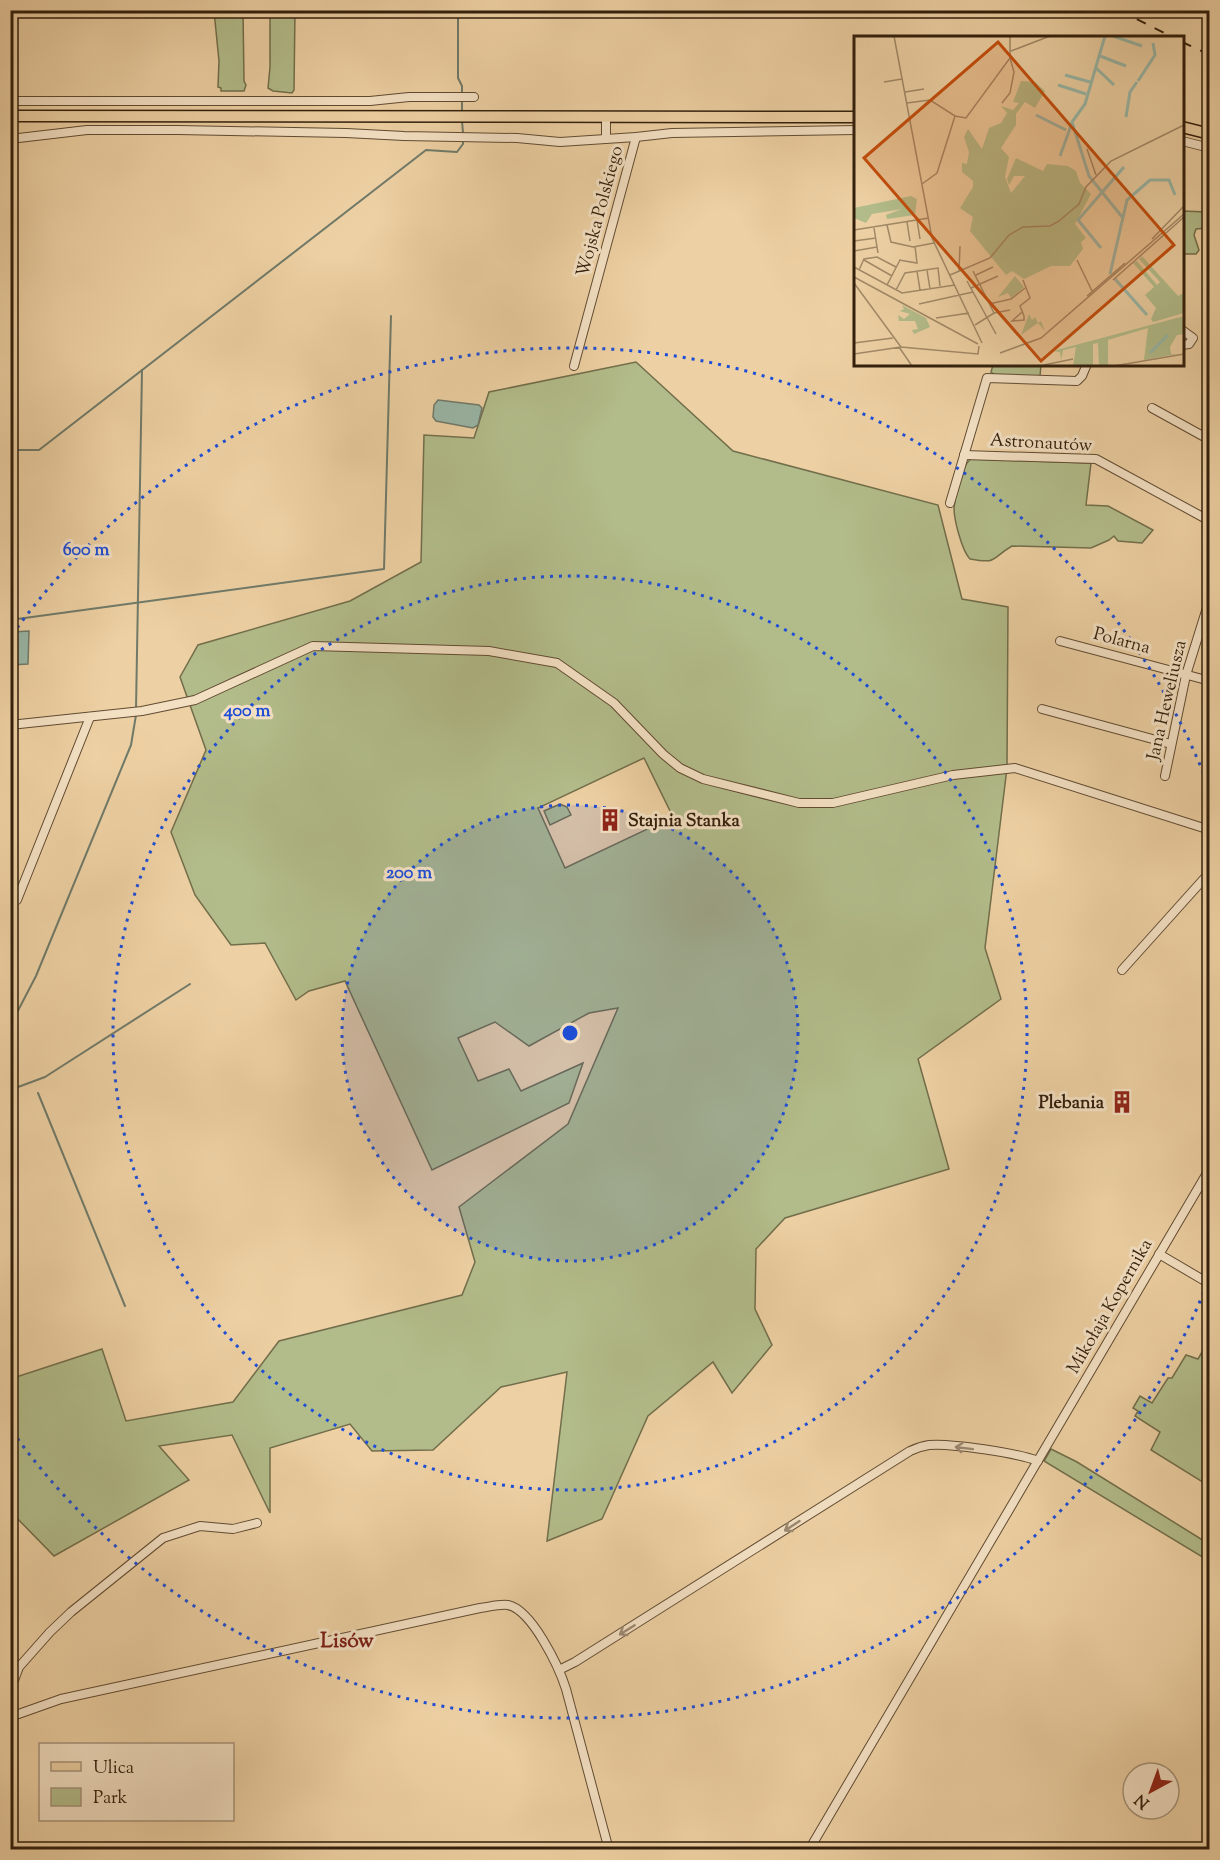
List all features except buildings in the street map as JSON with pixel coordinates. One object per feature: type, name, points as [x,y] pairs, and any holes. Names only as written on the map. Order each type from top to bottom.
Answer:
[{"type":"main road","points":[[10,116],[854,117]]},
{"type":"main road","points":[[1184,128],[1209,134]]},
{"type":"street","points":[[10,101],[370,101],[409,97],[474,97]]},
{"type":"street","points":[[606,117],[606,139]]},
{"type":"street","points":[[10,139],[87,130],[346,133],[560,142],[636,138]]},
{"type":"street","name":"Wojska Polskiego","points":[[574,366],[636,138],[702,132],[854,130]]},
{"type":"street","points":[[1184,142],[1209,148]]},
{"type":"street","points":[[1184,331],[1193,338],[1190,344],[1184,345]]},
{"type":"street","points":[[950,503],[987,378],[1077,381],[1086,366]]},
{"type":"street","points":[[1152,408],[1209,440]]},
{"type":"street","name":"Astronautów","points":[[964,455],[1096,459],[1209,520]]},
{"type":"street","name":"Jana Heweliusza","points":[[1165,776],[1186,675],[1209,598]]},
{"type":"street","name":"Polarna","points":[[1060,641],[1209,681]]},
{"type":"street","points":[[10,725],[142,711],[195,700],[313,646],[489,651],[557,663],[614,703],[663,754],[680,768],[703,779],[799,803],[833,803],[953,775],[1015,768],[1209,830]]},
{"type":"street","points":[[1042,709],[1171,744]]},
{"type":"street","points":[[17,900],[90,717]]},
{"type":"street","points":[[1122,970],[1209,872]]},
{"type":"street","name":"Mikołaja Kopernika","points":[[809,1850],[1209,1168]]},
{"type":"street","points":[[1159,1254],[1209,1284]]},
{"type":"street","points":[[559,1670],[585,1656],[910,1451],[935,1445],[1038,1461]]},
{"type":"street","points":[[10,1691],[20,1667],[50,1632],[71,1612],[163,1538],[200,1526],[232,1529],[256,1523]]},
{"type":"street","points":[[10,1717],[61,1699],[498,1605],[515,1608],[524,1614],[559,1670],[609,1850]]},
{"type":"green space","points":[[214,11],[243,11],[244,81],[246,85],[244,91],[221,91],[218,87],[219,61]]},
{"type":"green space","points":[[270,11],[295,11],[294,90],[292,93],[273,91],[268,88]]},
{"type":"green space","points":[[1184,211],[1206,212],[1207,228],[1196,229],[1194,235],[1199,250],[1196,254],[1184,254]]},
{"type":"green space","points":[[636,362],[733,451],[938,505],[962,599],[1008,607],[1007,768],[985,948],[1001,999],[918,1059],[949,1169],[785,1218],[756,1249],[755,1309],[772,1345],[732,1393],[713,1362],[648,1416],[602,1519],[547,1541],[567,1372],[501,1387],[433,1450],[372,1451],[350,1424],[270,1448],[270,1513],[232,1435],[159,1446],[189,1480],[54,1556],[11,1512],[10,1379],[102,1349],[126,1421],[233,1402],[279,1341],[462,1295],[475,1262],[459,1207],[568,1124],[618,1008],[589,1013],[529,1046],[495,1022],[458,1038],[478,1081],[509,1069],[521,1091],[583,1063],[569,1103],[432,1170],[345,981],[309,991],[296,1000],[265,943],[231,945],[195,895],[171,832],[206,750],[180,677],[198,645],[350,601],[421,562],[424,435],[474,438],[489,392]],"holes":[[[644,758],[673,817],[565,868],[538,808]]]},
{"type":"green space","points":[[993,366],[1041,366],[1040,376],[996,376],[991,372]]},
{"type":"green space","points":[[971,459],[1091,463],[1086,505],[1108,506],[1153,530],[1142,543],[1118,541],[1114,536],[1091,548],[1012,546],[990,561],[970,559],[959,535],[954,508],[961,475]]},
{"type":"green space","points":[[560,804],[567,807],[571,815],[550,825],[544,811]]},
{"type":"green space","points":[[1209,1340],[1209,1486],[1151,1450],[1160,1432],[1135,1416],[1138,1411],[1133,1408],[1140,1396],[1152,1403],[1168,1378],[1172,1378],[1186,1355],[1198,1359]]},
{"type":"green space","points":[[1051,1449],[1077,1462],[1209,1544],[1209,1561],[1044,1461]]},
{"type":"shaded area","points":[[438,400],[479,405],[482,408],[478,425],[473,428],[436,421],[433,417],[434,405]]},
{"type":"shaded area","points":[[29,631],[28,664],[11,665],[11,632]]},
{"type":"waterway","points":[[458,10],[458,78],[462,86],[462,94]]},
{"type":"waterway","points":[[462,100],[462,112]]},
{"type":"waterway","points":[[462,121],[463,133]]},
{"type":"waterway","points":[[10,450],[39,450],[426,150],[457,152],[463,144],[463,139]]},
{"type":"waterway","points":[[10,620],[384,569],[391,316]]},
{"type":"waterway","points":[[136,709],[142,370]]},
{"type":"waterway","points":[[10,1026],[36,976],[131,745],[136,715]]},
{"type":"waterway","points":[[10,1090],[45,1077],[190,984]]},
{"type":"waterway","points":[[38,1093],[125,1306]]},
{"type":"railway","points":[[1119,10],[1170,36]]},
{"type":"railway","points":[[1184,43],[1210,55]]},
{"type":"place","name":"Stajnia Stanka","points":[[610,820]]},
{"type":"place","name":"Plebania","points":[[1122,1102]]},
{"type":"district","name":"Lisów","points":[[347,1640]]}]
